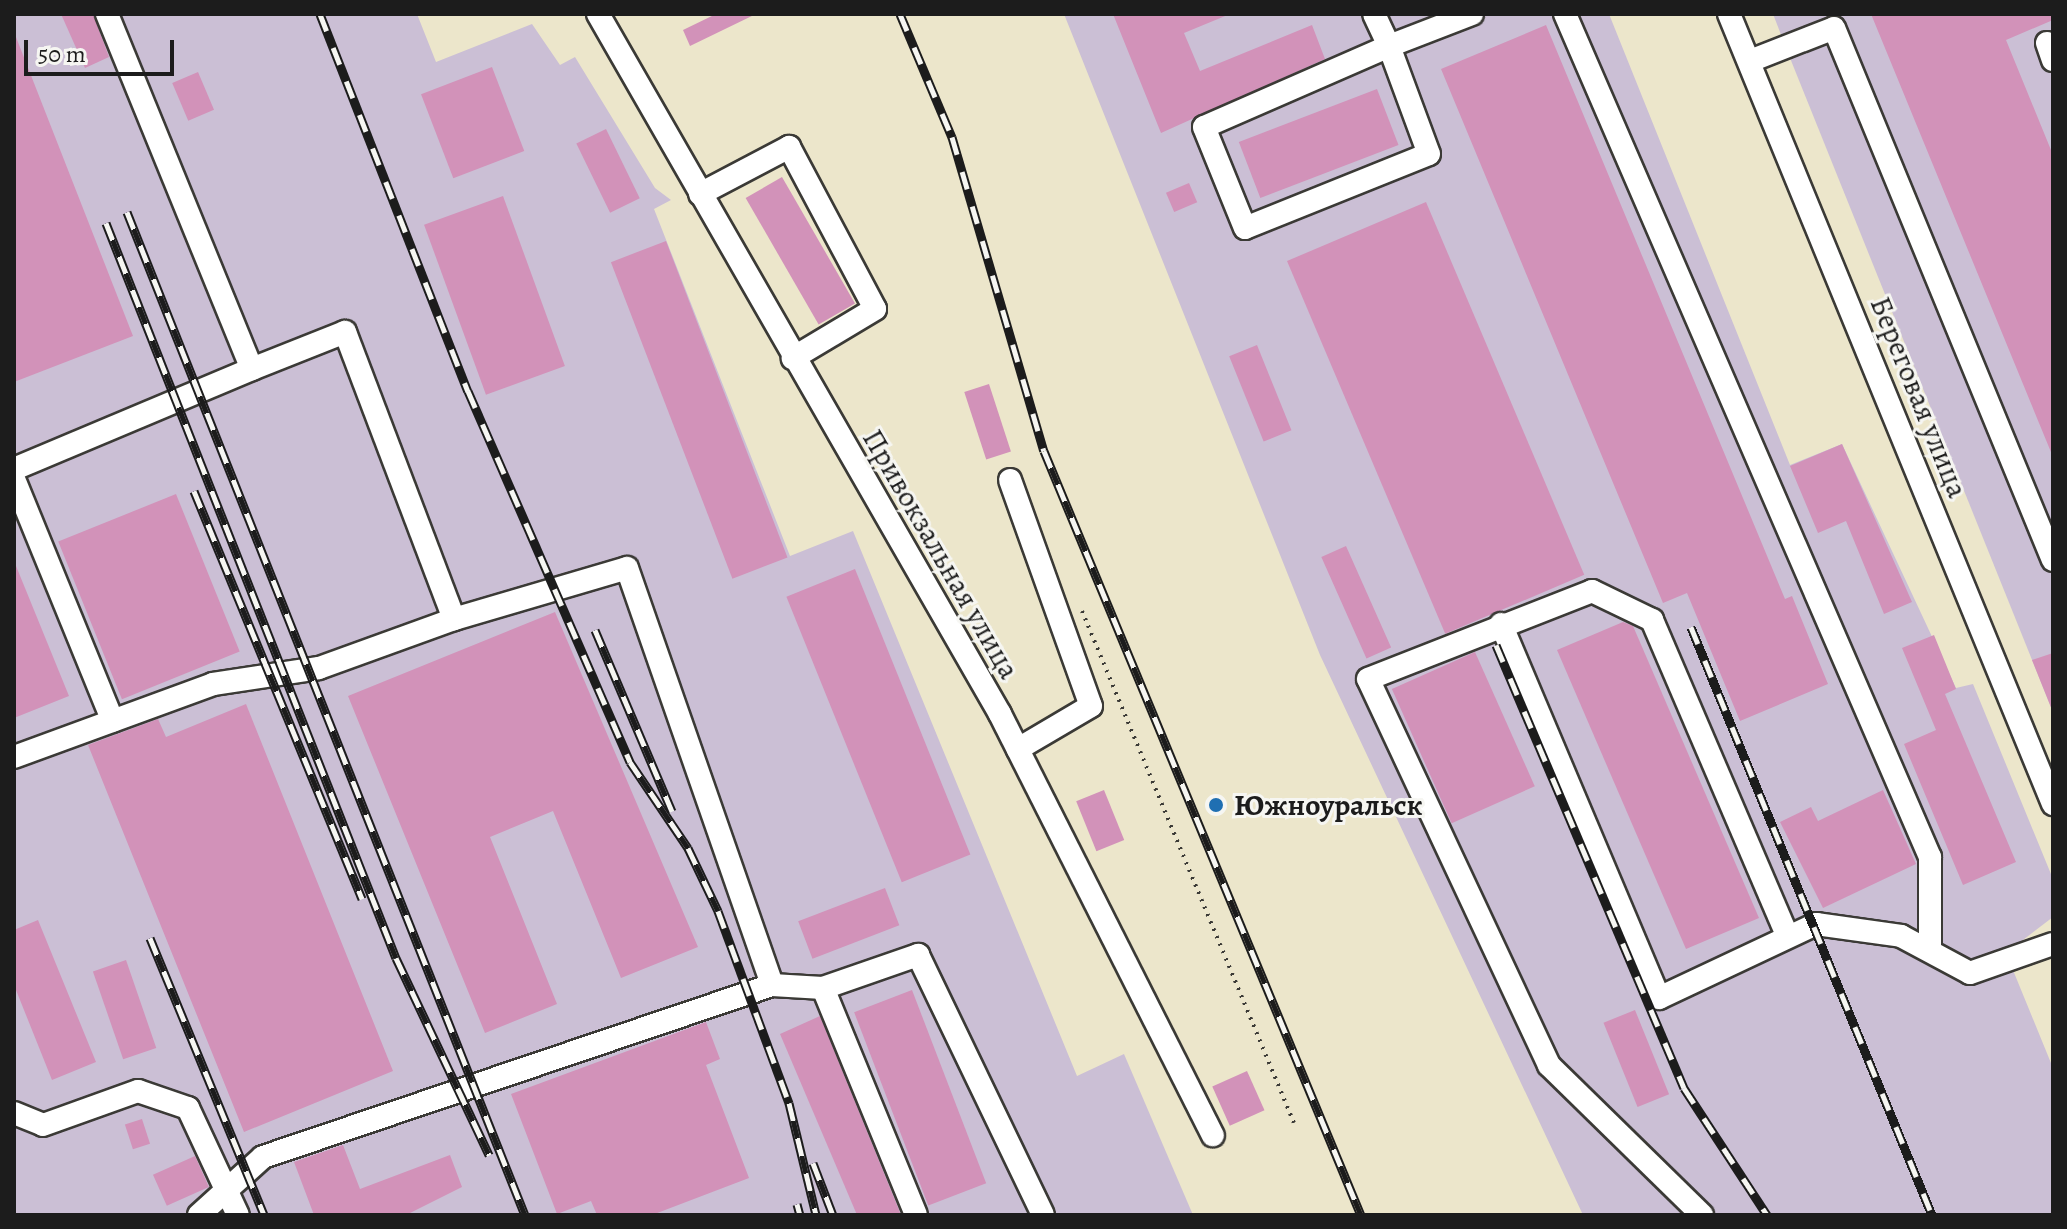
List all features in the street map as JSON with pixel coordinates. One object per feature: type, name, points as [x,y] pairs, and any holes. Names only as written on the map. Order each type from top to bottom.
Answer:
[{"type":"street","points":[[107,14],[252,369]]},
{"type":"street","name":"Привокзальная улица","points":[[598,14],[1018,749],[1213,1135]]},
{"type":"street","points":[[1374,14],[1389,46],[1429,154],[1245,228],[1204,127],[1389,46],[1472,14]]},
{"type":"street","points":[[1565,14],[1930,857],[1930,947]]},
{"type":"street","name":"Береговая улица","points":[[1729,14],[2053,804]]},
{"type":"street","points":[[1750,61],[1834,28],[2053,560]]},
{"type":"street","points":[[700,194],[789,147],[875,309],[793,358]]},
{"type":"street","points":[[14,469],[345,332],[454,619]]},
{"type":"street","points":[[14,479],[113,721]]},
{"type":"street","points":[[1010,480],[1091,706],[1018,749]]},
{"type":"street","points":[[14,757],[213,684],[319,668],[454,619],[627,568],[772,985]]},
{"type":"street","points":[[1702,1215],[1549,1065],[1368,679],[1501,624],[1592,591],[1652,620],[1787,935]]},
{"type":"street","points":[[1501,624],[1659,998],[1787,935],[1816,924],[1930,947],[1970,973],[2053,944]]},
{"type":"street","points":[[199,1215],[263,1157],[772,985],[823,988],[918,955],[1043,1215]]},
{"type":"street","points":[[823,988],[916,1215]]},
{"type":"street","points":[[14,1113],[43,1125],[138,1091],[188,1108],[229,1190],[238,1215]]},
{"type":"path","points":[[1082,611],[1294,1123]]},
{"type":"shaded area","points":[[14,14],[417,14],[436,62],[532,24],[560,65],[575,57],[655,188],[671,200],[654,209],[790,556],[853,531],[1077,1076],[1124,1054],[1193,1215],[14,1215]]},
{"type":"shaded area","points":[[1064,14],[1609,14],[1790,465],[1842,444],[1956,688],[1973,684],[2053,879],[2053,917],[2006,953],[2053,1068],[2053,1215],[1583,1215],[1320,655]]},
{"type":"shaded area","points":[[1773,14],[2053,14],[2053,712],[1792,63]]},
{"type":"building","points":[[61,14],[93,14],[109,57],[85,68]]},
{"type":"building","points":[[716,14],[756,14],[690,46],[683,30]]},
{"type":"building","points":[[1113,14],[1230,14],[1184,33],[1200,71],[1312,25],[1325,59],[1161,133]]},
{"type":"building","points":[[1871,14],[2053,14],[2053,20],[2006,40],[2053,155],[2053,457]]},
{"type":"building","points":[[1546,25],[1785,599],[1792,596],[1828,684],[1740,721],[1687,593],[1663,603],[1441,69]]},
{"type":"building","points":[[14,32],[133,336],[14,382]]},
{"type":"building","points":[[492,67],[524,151],[453,178],[421,94]]},
{"type":"building","points":[[198,72],[214,110],[188,121],[172,83]]},
{"type":"building","points":[[1377,89],[1399,145],[1260,198],[1239,142]]},
{"type":"building","points":[[606,129],[640,198],[610,213],[576,143]]},
{"type":"building","points":[[782,177],[855,303],[819,324],[746,198]]},
{"type":"building","points":[[1189,183],[1197,202],[1174,212],[1166,193]]},
{"type":"building","points":[[503,196],[565,366],[486,395],[424,225]]},
{"type":"building","points":[[1426,202],[1584,575],[1445,634],[1287,261]]},
{"type":"building","points":[[666,241],[787,557],[732,579],[611,262]]},
{"type":"building","points":[[1257,345],[1291,430],[1264,442],[1229,356]]},
{"type":"building","points":[[989,384],[1011,452],[986,460],[964,392]]},
{"type":"building","points":[[1842,444],[1912,602],[1884,614],[1846,521],[1818,533],[1790,466]]},
{"type":"building","points":[[176,494],[240,652],[122,699],[58,542]]},
{"type":"building","points":[[1346,546],[1391,647],[1366,658],[1321,557]]},
{"type":"building","points":[[14,561],[69,696],[14,718]]},
{"type":"building","points":[[855,569],[970,855],[902,882],[786,597]]},
{"type":"building","points":[[555,612],[698,947],[621,978],[553,811],[490,837],[557,1004],[485,1033],[348,696]]},
{"type":"building","points":[[1623,622],[1633,626],[1759,918],[1686,949],[1557,650]]},
{"type":"building","points":[[1934,635],[1956,689],[1945,694],[2016,862],[1963,885],[1904,744],[1936,730],[1902,648]]},
{"type":"building","points":[[1475,652],[1535,786],[1452,823],[1392,689]]},
{"type":"building","points":[[2053,653],[2053,710],[2052,710],[2032,660]]},
{"type":"building","points":[[246,704],[393,1071],[244,1132],[88,745],[158,719],[166,737]]},
{"type":"building","points":[[1104,790],[1124,840],[1096,851],[1076,801]]},
{"type":"building","points":[[1883,790],[1916,864],[1823,908],[1780,822],[1811,807],[1818,821]]},
{"type":"building","points":[[885,888],[899,925],[813,959],[798,921]]},
{"type":"building","points":[[38,920],[96,1062],[52,1080],[14,985],[14,930]]},
{"type":"building","points":[[126,960],[156,1048],[123,1059],[93,971]]},
{"type":"building","points":[[912,990],[986,1183],[928,1205],[854,1012]]},
{"type":"building","points":[[1635,1010],[1669,1094],[1638,1107],[1603,1023]]},
{"type":"building","points":[[820,1016],[901,1215],[857,1215],[780,1034]]},
{"type":"building","points":[[706,1022],[720,1059],[706,1065],[749,1178],[652,1215],[597,1215],[591,1201],[557,1214],[511,1094]]},
{"type":"building","points":[[1247,1071],[1264,1110],[1230,1126],[1212,1086]]},
{"type":"building","points":[[142,1119],[150,1144],[133,1149],[125,1125]]},
{"type":"building","points":[[343,1145],[360,1189],[450,1155],[462,1187],[406,1215],[314,1215],[294,1162]]},
{"type":"building","points":[[195,1156],[209,1187],[167,1206],[153,1175]]},
{"type":"railway","points":[[320,14],[468,391],[630,762],[688,848],[718,911],[789,1103],[816,1215]]},
{"type":"railway","points":[[900,14],[952,137],[1044,451],[1361,1215]]},
{"type":"railway","points":[[127,212],[525,1215]]},
{"type":"railway","points":[[106,223],[396,958],[489,1155]]},
{"type":"railway","points":[[194,491],[362,899]]},
{"type":"railway","points":[[1691,627],[1932,1215]]},
{"type":"railway","points":[[595,630],[672,811]]},
{"type":"railway","points":[[1496,645],[1684,1088],[1767,1215]]},
{"type":"railway","points":[[150,938],[264,1215]]},
{"type":"railway","points":[[813,1163],[833,1215]]},
{"type":"railway","points":[[797,1204],[800,1215]]},
{"type":"place","name":"Южноуральск","points":[[1216,805]]}]
